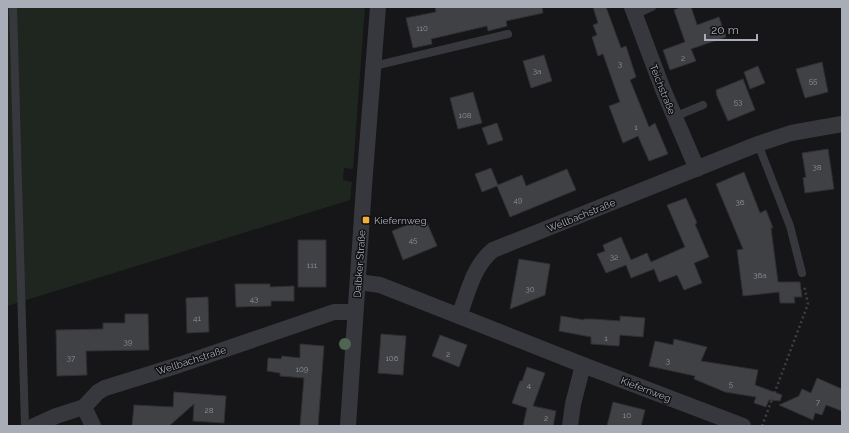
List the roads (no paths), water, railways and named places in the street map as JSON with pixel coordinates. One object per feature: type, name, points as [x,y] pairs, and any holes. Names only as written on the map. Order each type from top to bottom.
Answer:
[{"type":"street","name":"Dalbker Straße","points":[[348,426],[378,7]]},
{"type":"street","name":"Teichstraße","points":[[633,11],[674,117],[697,169]]},
{"type":"street","name":"Wellbachstraße","points":[[459,316],[479,265],[493,250],[758,144],[791,133],[842,124]]},
{"type":"street","points":[[358,282],[380,285],[459,316]]},
{"type":"street","name":"Wellbachstraße","points":[[34,426],[56,416],[84,407],[98,392],[105,388],[179,365],[334,312],[355,312]]},
{"type":"street","name":"Kiefernweg","points":[[459,316],[743,426]]},
{"type":"street","points":[[570,426],[573,404],[583,365]]},
{"type":"street","points":[[84,407],[93,426]]},
{"type":"lane","points":[[13,7],[25,426]]},
{"type":"lane","points":[[633,11],[652,7]]},
{"type":"lane","points":[[374,66],[508,34]]},
{"type":"lane","points":[[674,117],[702,105]]},
{"type":"lane","points":[[758,144],[790,226],[802,273]]},
{"type":"place","name":"Kiefernweg","points":[[366,220]]}]
